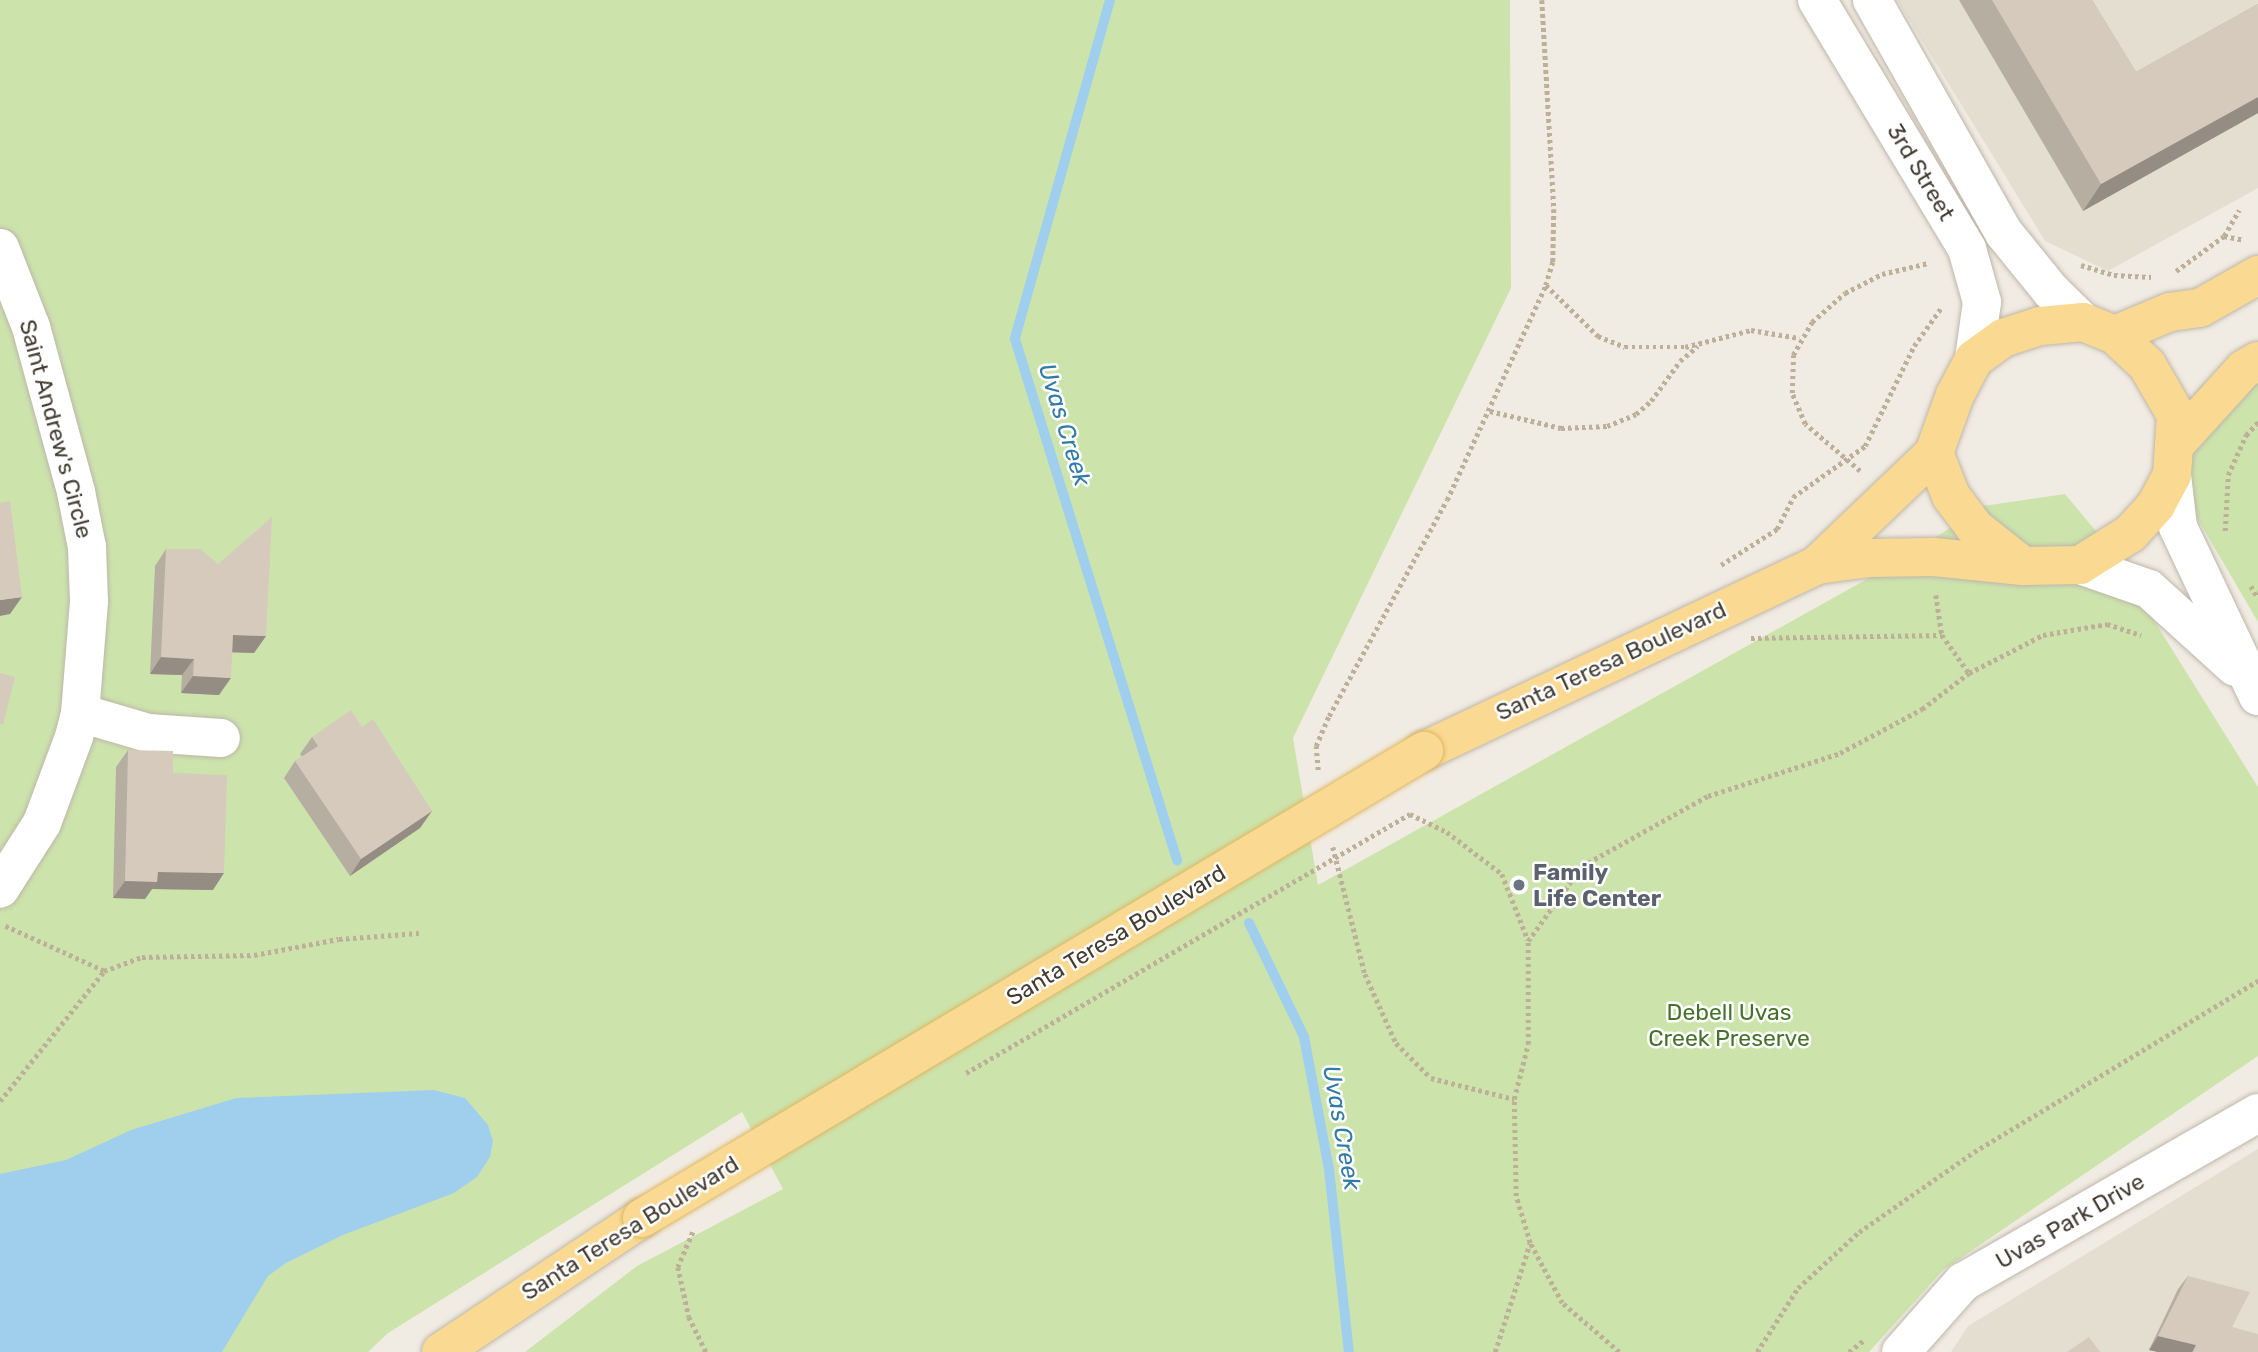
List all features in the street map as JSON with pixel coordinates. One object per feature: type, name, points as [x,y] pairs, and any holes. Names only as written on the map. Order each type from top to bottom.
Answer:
[{"type":"main road","points":[[2099,328],[2147,365],[2176,415],[2173,460],[2156,505],[2131,533],[2080,565],[2024,566],[1974,527],[1951,496],[1934,453],[1955,395],[1973,359],[2015,334],[2040,326],[2099,328],[2200,308],[2258,275]]},
{"type":"main road","points":[[2173,460],[2244,369],[2258,361]]},
{"type":"main road","name":"Santa Teresa Boulevard","points":[[1817,565],[1934,453]]},
{"type":"main road","name":"Santa Teresa Boulevard","points":[[441,1352],[642,1218],[1424,751],[1817,565],[1868,558],[1934,557],[2024,566]]},
{"type":"street","name":"3rd Street","points":[[1816,0],[1967,249],[1982,302],[1973,359]]},
{"type":"street","name":"3rd Street","points":[[1872,0],[2004,233],[2050,291],[2099,328]]},
{"type":"street","name":"Saint Andrew's Circle","points":[[0,247],[31,327],[87,547],[89,602],[80,713],[42,823],[0,889]]},
{"type":"street","points":[[2173,460],[2179,527],[2255,689]]},
{"type":"street","points":[[2080,565],[2149,589],[2255,689]]},
{"type":"street","points":[[80,713],[148,733],[220,738]]},
{"type":"street","name":"Uvas Park Drive","points":[[1901,1352],[1963,1282],[2258,1113]]},
{"type":"path","points":[[1321,783],[1316,746],[1329,716],[1447,500],[1546,285],[1554,229],[1542,0]]},
{"type":"path","points":[[2168,274],[2224,236],[2239,210]]},
{"type":"path","points":[[1923,253],[1935,269]]},
{"type":"path","points":[[1865,475],[1816,435],[1797,408],[1791,375],[1799,338],[1828,307],[1863,282],[1902,267],[1928,263]]},
{"type":"path","points":[[2077,264],[2114,275],[2159,277]]},
{"type":"path","points":[[1546,285],[1580,320],[1612,344],[1648,350],[1701,343],[1751,330],[1799,338]]},
{"type":"path","points":[[1793,498],[1865,446],[1914,346],[1941,310],[1941,298]]},
{"type":"path","points":[[1490,411],[1561,428],[1607,426],[1636,414],[1651,401],[1680,361],[1701,343]]},
{"type":"path","points":[[2229,542],[2225,530],[2228,475],[2246,435],[2258,422]]},
{"type":"path","points":[[2246,576],[2258,598]]},
{"type":"path","points":[[1935,591],[1942,635],[1969,673]]},
{"type":"path","points":[[1693,622],[1760,641],[1942,635]]},
{"type":"path","points":[[1528,941],[1582,866],[1708,796],[1840,753],[1922,709],[1969,673],[2043,635],[2107,624],[2143,636]]},
{"type":"path","points":[[956,1078],[1410,814],[1447,832],[1502,874],[1528,941],[1528,1044],[1514,1099],[1516,1196],[1530,1243],[1562,1303],[1619,1352]]},
{"type":"path","points":[[1331,837],[1365,974],[1395,1043],[1430,1078],[1514,1099]]},
{"type":"path","points":[[0,922],[104,971]]},
{"type":"path","points":[[0,1101],[104,971],[142,957],[254,955],[339,939],[419,933]]},
{"type":"path","points":[[1757,1352],[1798,1288],[1859,1232],[1974,1152],[2258,981]]},
{"type":"path","points":[[706,1224],[694,1231],[678,1267],[689,1317],[706,1352]]},
{"type":"path","points":[[1495,1352],[1530,1243]]},
{"type":"shaded area","points":[[1897,0],[2258,0],[2258,188],[2108,271],[2045,241]]},
{"type":"shaded area","points":[[2258,1149],[2258,1352],[1951,1352],[1968,1326]]},
{"type":"green space","name":"Debell Uvas Creek Preserve","points":[[0,0],[1510,0],[1511,288],[1293,738],[1318,885],[1903,559],[1983,506],[2065,494],[2105,542],[2258,787],[2258,1056],[1943,1270],[1869,1352],[525,1352],[637,1266],[783,1189],[742,1112],[388,1333],[368,1352],[0,1352]]},
{"type":"green space","points":[[2258,351],[2258,622],[2172,475],[2176,415],[2203,384]]},
{"type":"water","points":[[434,1090],[465,1098],[488,1125],[493,1141],[490,1157],[477,1177],[454,1193],[343,1235],[286,1263],[268,1276],[222,1352],[0,1352],[0,1174],[66,1160],[131,1130],[236,1098]]},
{"type":"building","points":[[1992,0],[2092,0],[2136,72],[2258,4],[2258,97],[2101,184]]},
{"type":"building","points":[[10,501],[22,597],[0,600],[0,503]]},
{"type":"building","points":[[272,517],[266,636],[233,635],[231,678],[193,676],[194,659],[161,657],[166,549],[200,549],[218,564]]},
{"type":"building","points":[[0,673],[15,677],[3,725],[0,724]]},
{"type":"building","points":[[351,710],[362,727],[373,719],[432,811],[361,859],[295,761],[318,746],[312,737]]},
{"type":"building","points":[[128,750],[173,751],[173,773],[227,775],[224,873],[158,872],[157,882],[125,881]]},
{"type":"building","points":[[2188,1276],[2250,1292],[2232,1327],[2258,1334],[2258,1352],[2193,1352],[2196,1345],[2158,1336]]},
{"type":"building","points":[[2089,1337],[2100,1352],[2067,1352]]},
{"type":"waterway","name":"Uvas Creek","points":[[1110,0],[1015,339],[1177,860]]},
{"type":"waterway","name":"Uvas Creek","points":[[1249,923],[1304,1037],[1329,1169],[1349,1352]]},
{"type":"place","name":"Family Life Center","points":[[1519,885]]}]
